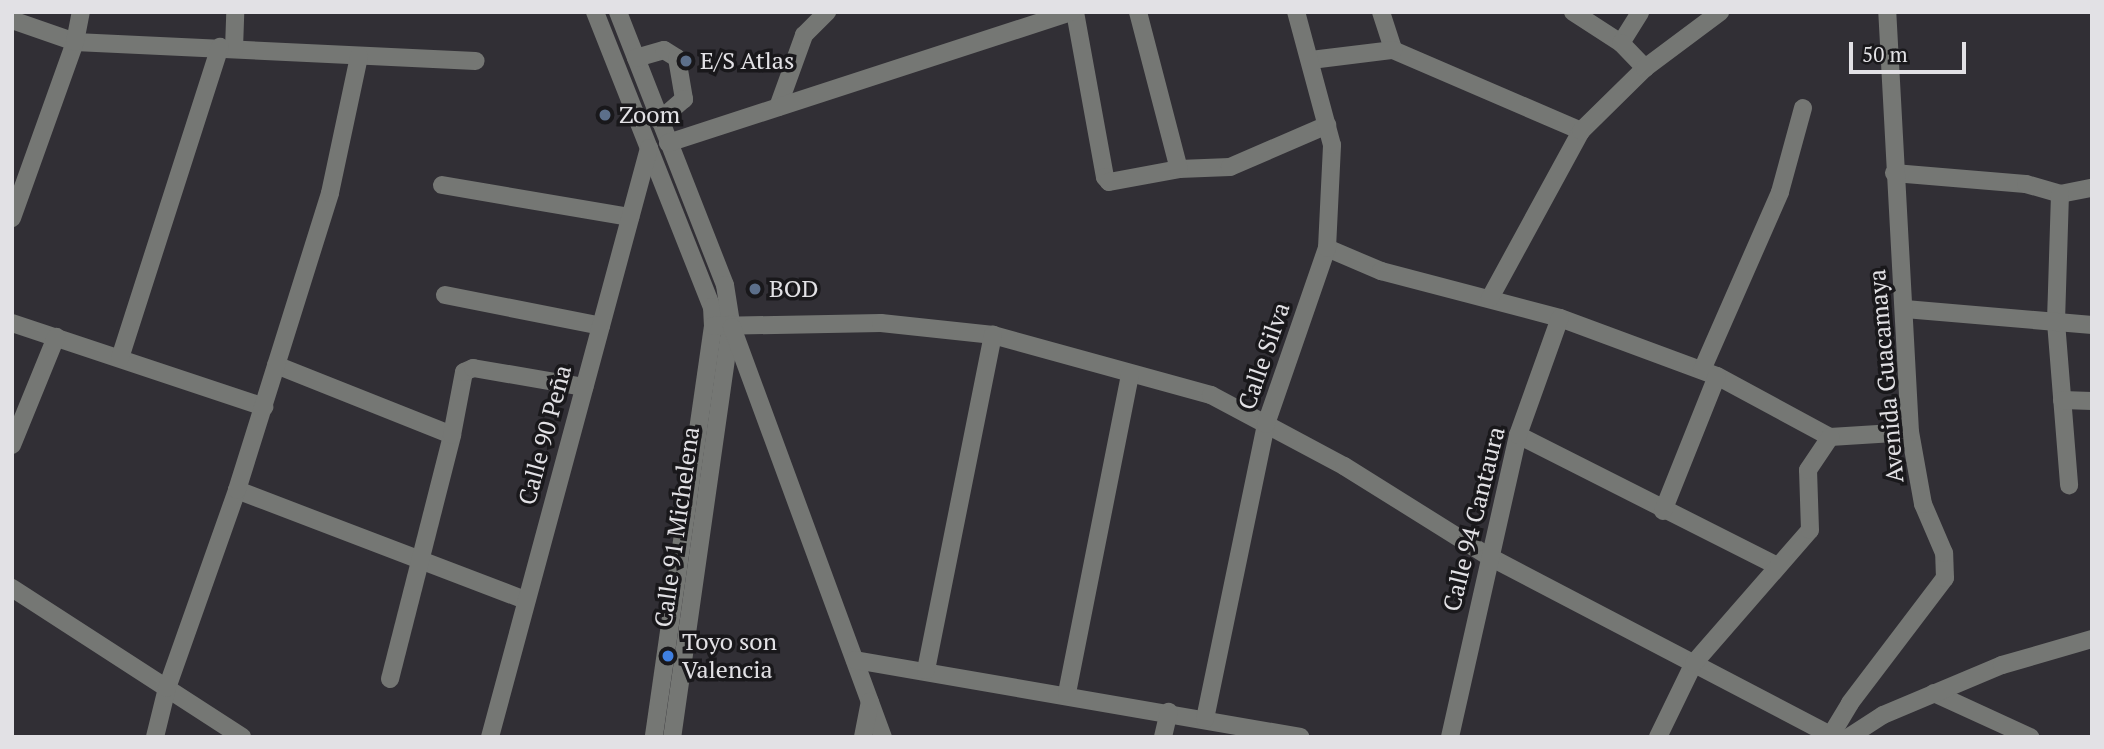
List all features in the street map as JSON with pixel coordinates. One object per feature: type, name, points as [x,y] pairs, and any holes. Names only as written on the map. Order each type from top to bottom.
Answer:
[{"type":"street","points":[[12,218],[75,41],[81,12]]},
{"type":"street","points":[[120,358],[227,48],[235,12]]},
{"type":"street","points":[[595,12],[712,307],[722,325],[883,737]]},
{"type":"street","points":[[618,12],[667,143],[725,285],[722,325]]},
{"type":"street","points":[[778,107],[804,35],[827,12]]},
{"type":"street","points":[[667,143],[1073,12],[1104,177],[1116,183],[1179,169],[1230,167],[1327,125]]},
{"type":"street","points":[[1138,12],[1179,169]]},
{"type":"street","name":"Calle Silva","points":[[1205,719],[1266,424],[1328,248],[1332,145],[1296,12]]},
{"type":"street","points":[[1381,12],[1393,50]]},
{"type":"street","points":[[1573,12],[1621,43],[1645,68]]},
{"type":"street","points":[[1621,43],[1640,12]]},
{"type":"street","points":[[1490,298],[1581,131],[1645,68],[1720,12]]},
{"type":"street","name":"Avenida Guacamaya","points":[[1838,736],[1850,703],[1945,578],[1944,553],[1923,505],[1910,432],[1887,12]]},
{"type":"street","points":[[12,20],[75,41],[476,61]]},
{"type":"street","points":[[636,58],[664,50],[677,58],[684,99],[659,121]]},
{"type":"street","points":[[1311,60],[1393,50],[1581,131]]},
{"type":"street","points":[[155,737],[167,688],[237,490],[330,193],[359,56]]},
{"type":"street","points":[[1663,511],[1709,373],[1780,192],[1803,108]]},
{"type":"street","name":"Calle 90 Peña","points":[[490,737],[649,148]]},
{"type":"street","points":[[1895,173],[2026,184],[2060,194],[2092,188]]},
{"type":"street","points":[[442,185],[630,217]]},
{"type":"street","points":[[2060,194],[2056,322],[2069,485]]},
{"type":"street","points":[[1328,248],[1381,271],[1560,318],[1709,373],[1830,437],[1910,432]]},
{"type":"street","points":[[445,295],[601,326]]},
{"type":"street","points":[[1905,309],[2092,325]]},
{"type":"street","name":"Calle 94 Cantaura","points":[[1450,737],[1488,556],[1518,435],[1560,318]]},
{"type":"street","points":[[12,323],[264,407]]},
{"type":"street","points":[[722,325],[881,323],[993,335],[1211,395],[1344,466],[1488,556],[1838,736],[2002,665],[2092,639]]},
{"type":"street","name":"Calle 91 Michelena","points":[[654,737],[722,325]]},
{"type":"street","name":"Calle 91 Michelena","points":[[672,737],[722,325]]},
{"type":"street","points":[[926,670],[993,335]]},
{"type":"street","points":[[12,445],[55,337]]},
{"type":"street","points":[[276,366],[452,435]]},
{"type":"street","points":[[390,679],[452,435],[466,369],[584,387]]},
{"type":"street","points":[[1067,693],[1130,374]]},
{"type":"street","points":[[2062,400],[2092,401]]},
{"type":"street","points":[[1518,435],[1663,511],[1777,566]]},
{"type":"street","points":[[1658,737],[1694,663],[1810,530],[1808,470],[1830,437]]},
{"type":"street","points":[[237,490],[525,600]]},
{"type":"street","points":[[12,588],[242,737]]},
{"type":"street","points":[[855,660],[1067,693],[1300,737]]},
{"type":"street","points":[[1934,693],[2031,737]]},
{"type":"street","points":[[863,737],[870,702]]},
{"type":"street","points":[[1163,737],[1169,712]]},
{"type":"place","name":"E/S Atlas","points":[[686,61]]},
{"type":"place","name":"Zoom","points":[[605,115]]},
{"type":"place","name":"BOD","points":[[755,289]]},
{"type":"place","name":"Toyo son Valencia","points":[[668,656]]}]
